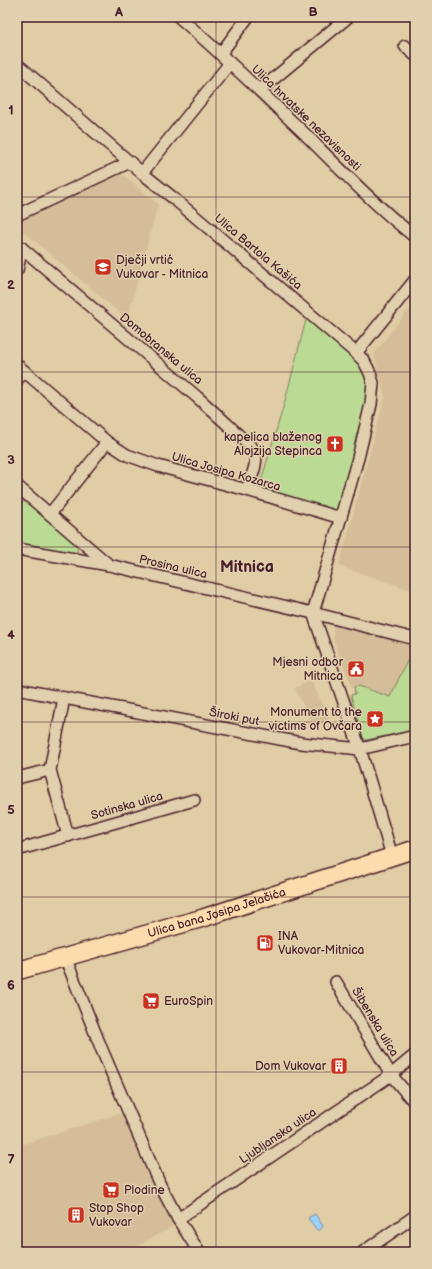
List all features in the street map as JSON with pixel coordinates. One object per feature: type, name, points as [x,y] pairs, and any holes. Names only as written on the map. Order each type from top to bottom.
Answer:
[{"type":"main road","name":"Ulica bana Josipa Jelačića","points":[[17,971],[202,918],[415,849]]},
{"type":"street","name":"Ulica hrvatske nezavisnosti","points":[[179,17],[221,53],[260,90],[378,206],[415,237]]},
{"type":"street","points":[[221,53],[248,17]]},
{"type":"street","points":[[260,90],[348,17]]},
{"type":"street","points":[[405,46],[415,55]]},
{"type":"street","points":[[142,173],[230,63]]},
{"type":"street","name":"Ulica Bartola Kašića","points":[[17,64],[142,173],[364,361],[373,383],[373,392],[358,458],[314,613]]},
{"type":"street","points":[[17,215],[130,162]]},
{"type":"street","points":[[17,270],[20,246]]},
{"type":"street","name":"Domobranska ulica","points":[[20,246],[197,397],[253,449],[256,454],[256,460],[247,490]]},
{"type":"street","points":[[356,353],[415,280]]},
{"type":"street","name":"Ulica Josipa Kozarca","points":[[17,380],[21,368],[107,442],[126,455],[158,466],[247,490],[341,518]]},
{"type":"street","points":[[50,514],[107,442]]},
{"type":"street","points":[[17,486],[109,565]]},
{"type":"street","name":"Prosina ulica","points":[[17,549],[109,565],[314,613],[415,639]]},
{"type":"street","points":[[314,613],[360,749],[392,856]]},
{"type":"street","name":"Široki put","points":[[17,689],[301,742],[360,749]]},
{"type":"street","points":[[64,698],[50,770],[68,836]]},
{"type":"street","points":[[360,749],[415,736]]},
{"type":"street","points":[[17,778],[50,770]]},
{"type":"street","name":"Sotinska ulica","points":[[17,850],[194,800]]},
{"type":"street","points":[[65,957],[102,1050],[160,1185],[178,1219],[199,1252]]},
{"type":"street","name":"Šibenska ulica","points":[[336,982],[392,1075],[415,1103]]},
{"type":"street","name":"Šibenska ulica","points":[[392,1075],[415,1055]]},
{"type":"street","name":"Ljubljanska ulica","points":[[178,1219],[392,1075]]},
{"type":"street","points":[[363,1252],[415,1216]]},
{"type":"shaded area","name":"Dječji vrtić Vukovar - Mitnica","points":[[119,171],[158,204],[126,324],[120,313],[17,226],[17,220]]},
{"type":"shaded area","points":[[408,310],[415,313],[415,591],[339,566],[385,397],[374,354]]},
{"type":"shaded area","points":[[333,623],[415,645],[390,698],[359,686],[352,688],[334,641]]},
{"type":"shaded area","points":[[311,681],[330,719],[314,727],[295,688]]},
{"type":"shaded area","points":[[122,1113],[175,1225],[127,1252],[17,1252],[17,1146]]},
{"type":"green space","points":[[307,316],[359,361],[368,375],[370,394],[338,512],[259,488],[285,401]]},
{"type":"green space","points":[[27,501],[79,545],[76,553],[74,554],[17,544],[17,504]]},
{"type":"green space","points":[[415,645],[415,730],[366,740],[362,737],[351,695],[355,694],[354,687],[359,686],[390,697]]},
{"type":"water","points":[[315,1214],[323,1226],[320,1230],[317,1230],[308,1218]]},
{"type":"place","name":"Dječji vrtić Vukovar - Mitnica","points":[[103,267]]},
{"type":"place","name":"kapelica blaženog Alojzija Stepinca","points":[[335,444]]},
{"type":"place","name":"Mjesni odbor Mitnica","points":[[356,669]]},
{"type":"place","name":"Monument to the victims of Ovčara","points":[[375,719]]},
{"type":"place","name":"INA Vukovar-Mitnica","points":[[265,943]]},
{"type":"place","name":"EuroSpin","points":[[151,1001]]},
{"type":"place","name":"Dom Vukovar","points":[[339,1066]]},
{"type":"place","name":"Plodine","points":[[111,1190]]},
{"type":"place","name":"Stop Shop Vukovar","points":[[76,1215]]},
{"type":"district","name":"Mitnica","points":[[247,567]]}]
